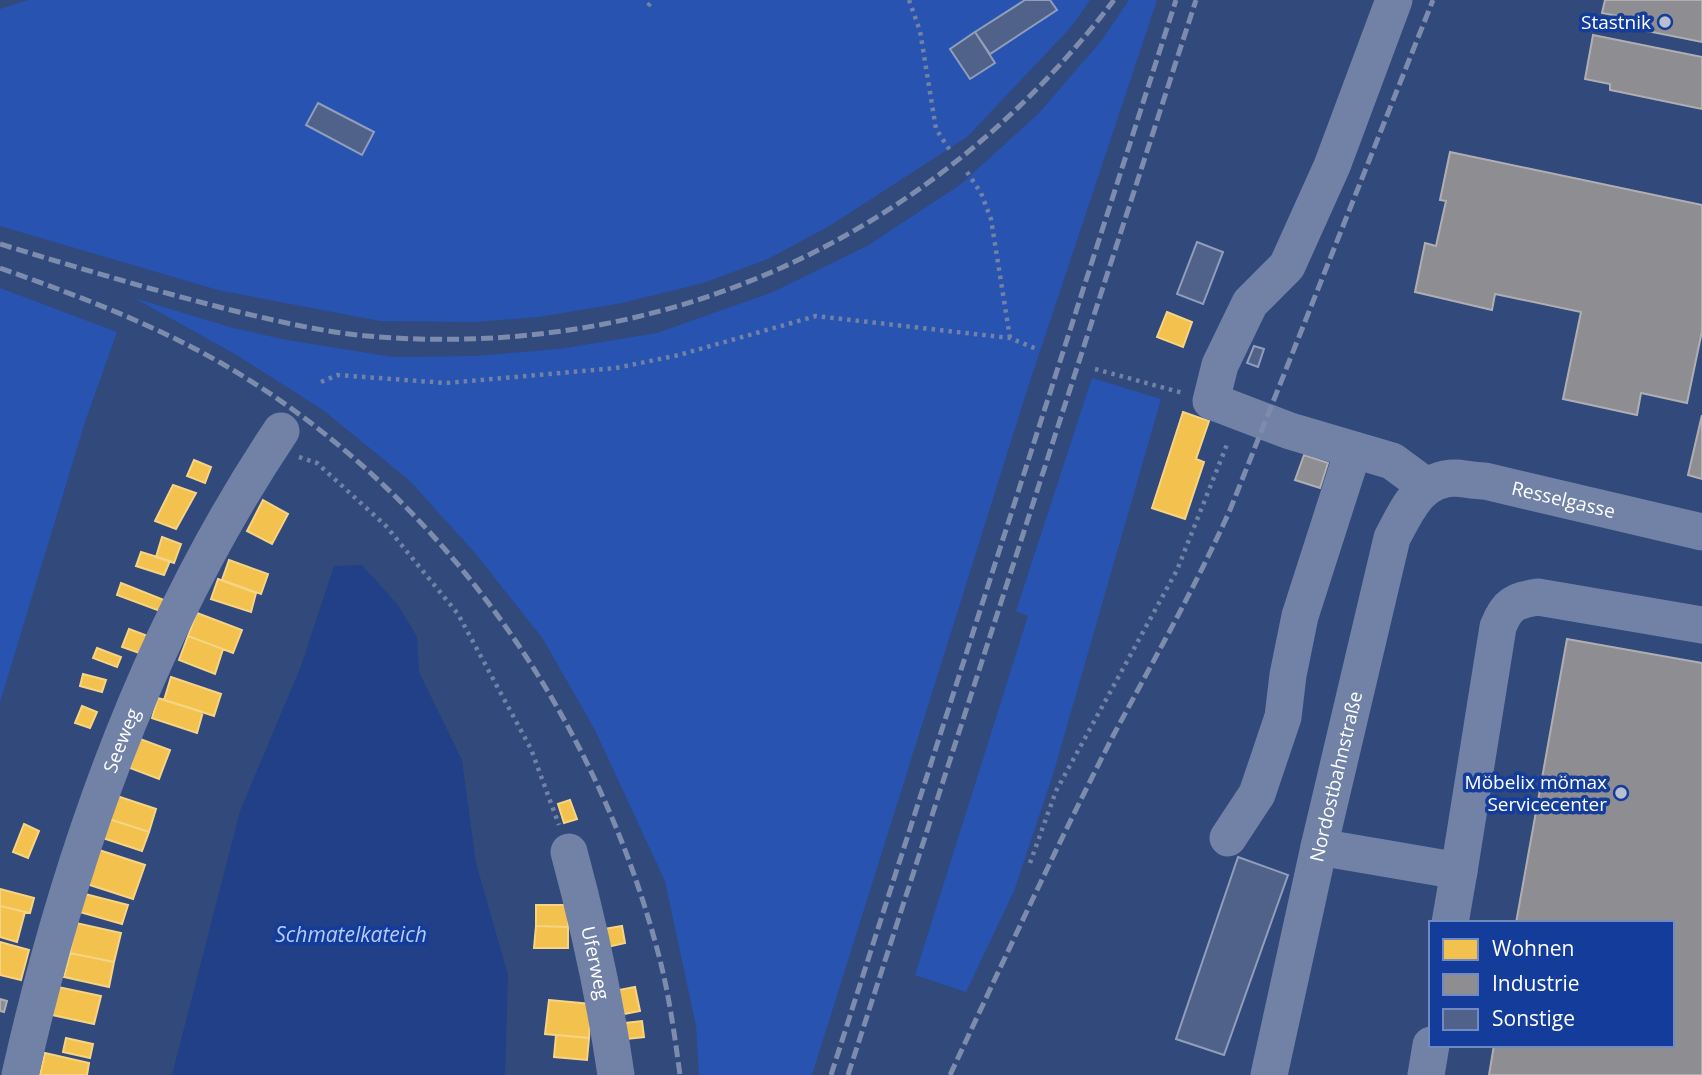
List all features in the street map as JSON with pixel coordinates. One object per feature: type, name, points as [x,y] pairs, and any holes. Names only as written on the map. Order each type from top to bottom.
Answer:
[{"type":"street","points":[[1394,0],[1332,166],[1287,266],[1250,303],[1220,365],[1225,406],[1290,431],[1392,461],[1426,486]]},
{"type":"street","name":"Seeweg","points":[[20,1075],[49,952],[68,888],[121,742],[165,638],[225,523],[275,439]]},
{"type":"street","points":[[1228,838],[1257,794],[1283,718],[1288,675],[1300,616],[1353,451]]},
{"type":"street","name":"Resselgasse","points":[[1426,486],[1455,478],[1485,481],[1702,532]]},
{"type":"street","name":"Nordostbahnstraße","points":[[1269,1075],[1319,847],[1392,538],[1416,495],[1426,486]]},
{"type":"street","points":[[1450,921],[1498,627],[1504,611],[1518,600],[1538,597],[1702,625]]},
{"type":"street","points":[[1319,847],[1459,871]]},
{"type":"street","name":"Uferweg","points":[[569,852],[592,939],[616,1075]]},
{"type":"street","points":[[1426,1075],[1431,1047]]},
{"type":"path","points":[[648,6],[653,0]]},
{"type":"path","points":[[909,0],[919,31],[936,129],[951,152]]},
{"type":"path","points":[[967,172],[981,193],[991,219],[1010,338]]},
{"type":"path","points":[[321,382],[337,375],[446,383],[616,368],[679,355],[817,316],[1010,338],[1039,350]]},
{"type":"path","points":[[1030,863],[1056,791],[1177,570],[1217,474],[1225,406],[1095,369]]},
{"type":"path","points":[[275,439],[317,463],[386,526],[458,614],[531,749],[569,852]]},
{"type":"shaded area","points":[[28,0],[1090,0],[1072,26],[967,137],[831,225],[768,259],[703,283],[622,303],[539,317],[474,322],[380,321],[218,290],[0,226],[0,9]]},
{"type":"shaded area","points":[[1129,0],[1157,0],[1028,387],[812,1075],[699,1075],[696,1026],[665,881],[594,728],[543,639],[476,554],[409,480],[323,410],[235,354],[134,298],[233,328],[287,340],[393,357],[476,356],[559,349],[657,333],[773,292],[867,246],[960,185],[1039,113],[1102,40]]},
{"type":"shaded area","points":[[0,288],[117,332],[85,422],[0,702]]},
{"type":"shaded area","points":[[1092,378],[1161,399],[1054,771],[1014,891],[966,992],[915,975],[1028,616],[1016,611]]},
{"type":"water","name":"Schmatelkateich","points":[[362,565],[398,605],[417,637],[419,672],[462,760],[476,863],[508,975],[505,1075],[172,1075],[240,811],[301,666],[334,566]]},
{"type":"building: Wohnen","points":[[1167,312],[1192,322],[1183,347],[1157,337]]},
{"type":"building: Wohnen","points":[[1183,412],[1209,421],[1196,459],[1204,462],[1185,519],[1152,508]]},
{"type":"building: Wohnen","points":[[194,460],[211,467],[205,483],[187,476]]},
{"type":"building: Wohnen","points":[[173,485],[196,493],[176,529],[155,521]]},
{"type":"building: Wohnen","points":[[263,500],[288,514],[272,544],[247,531]]},
{"type":"building: Wohnen","points":[[162,537],[181,544],[174,563],[156,557]]},
{"type":"building: Wohnen","points":[[141,552],[170,561],[164,575],[136,566]]},
{"type":"building: Wohnen","points":[[229,560],[268,574],[261,594],[222,580]]},
{"type":"building: Wohnen","points":[[218,579],[256,593],[251,612],[211,599]]},
{"type":"building: Wohnen","points":[[121,583],[164,600],[160,611],[117,595]]},
{"type":"building: Wohnen","points":[[197,613],[242,630],[233,653],[188,636]]},
{"type":"building: Wohnen","points":[[129,629],[148,636],[142,654],[122,647]]},
{"type":"building: Wohnen","points":[[188,636],[223,649],[215,674],[179,660]]},
{"type":"building: Wohnen","points":[[97,648],[121,657],[117,667],[93,658]]},
{"type":"building: Wohnen","points":[[83,674],[106,680],[102,692],[80,686]]},
{"type":"building: Wohnen","points":[[171,677],[221,694],[214,716],[164,700]]},
{"type":"building: Wohnen","points":[[158,698],[203,712],[197,733],[152,718]]},
{"type":"building: Wohnen","points":[[82,706],[97,712],[90,728],[75,723]]},
{"type":"building: Wohnen","points":[[140,739],[170,750],[159,779],[130,768]]},
{"type":"building: Wohnen","points":[[117,796],[156,809],[149,832],[109,819]]},
{"type":"building: Wohnen","points":[[570,800],[577,819],[564,823],[558,804]]},
{"type":"building: Wohnen","points":[[109,819],[149,832],[142,851],[103,838]]},
{"type":"building: Wohnen","points":[[24,824],[39,831],[28,858],[13,852]]},
{"type":"building: Wohnen","points":[[99,850],[145,865],[133,899],[87,884]]},
{"type":"building: Wohnen","points":[[0,889],[34,898],[30,913],[0,906]]},
{"type":"building: Wohnen","points":[[85,894],[128,905],[122,924],[80,912]]},
{"type":"building: Wohnen","points":[[536,905],[568,905],[568,927],[536,926]]},
{"type":"building: Wohnen","points":[[0,906],[25,912],[17,942],[0,937]]},
{"type":"building: Wohnen","points":[[76,923],[121,933],[114,962],[70,953]]},
{"type":"building: Wohnen","points":[[536,926],[568,927],[568,948],[534,948]]},
{"type":"building: Wohnen","points":[[622,926],[625,943],[607,947],[604,929]]},
{"type":"building: Wohnen","points":[[0,942],[29,950],[21,980],[0,975]]},
{"type":"building: Wohnen","points":[[70,953],[114,962],[109,987],[64,977]]},
{"type":"building: Wohnen","points":[[58,987],[101,996],[94,1024],[52,1015]]},
{"type":"building: Wohnen","points":[[635,987],[640,1011],[624,1014],[619,990]]},
{"type":"building: Wohnen","points":[[549,1000],[591,1004],[589,1038],[545,1034]]},
{"type":"building: Wohnen","points":[[642,1021],[644,1037],[627,1039],[625,1023]]},
{"type":"building: Wohnen","points":[[556,1035],[589,1038],[587,1060],[554,1057]]},
{"type":"building: Wohnen","points":[[66,1038],[93,1044],[90,1058],[63,1052]]},
{"type":"building: Wohnen","points":[[45,1053],[89,1063],[87,1075],[40,1075]]},
{"type":"building: Industrie","name":"Stastnik","points":[[1605,0],[1702,0],[1702,42],[1627,27],[1629,18],[1602,13]]},
{"type":"building: Industrie","points":[[1593,35],[1702,57],[1702,109],[1610,90],[1610,84],[1585,79]]},
{"type":"building: Industrie","points":[[1450,152],[1702,205],[1702,331],[1687,403],[1641,393],[1637,415],[1563,399],[1581,312],[1495,294],[1492,310],[1415,292],[1425,243],[1436,246],[1446,201],[1440,200]]},
{"type":"building: Industrie","points":[[1702,415],[1702,479],[1688,475]]},
{"type":"building: Industrie","points":[[1304,455],[1328,463],[1320,488],[1295,480]]},
{"type":"building: Industrie","name":"Möbelix mömax Servicecenter","points":[[1567,639],[1702,663],[1702,1075],[1489,1075],[1494,1047],[1674,1047],[1674,921],[1516,921]]},
{"type":"building: Industrie","points":[[0,999],[7,1001],[4,1012],[0,1011]]},
{"type":"building: Sonstige","points":[[1025,0],[1050,0],[1057,10],[990,54],[975,32]]},
{"type":"building: Sonstige","points":[[975,32],[995,63],[970,79],[950,49]]},
{"type":"building: Sonstige","points":[[318,103],[374,132],[362,155],[306,125]]},
{"type":"building: Sonstige","points":[[1197,242],[1223,252],[1203,304],[1177,294]]},
{"type":"building: Sonstige","points":[[1254,346],[1264,349],[1258,367],[1247,363]]},
{"type":"building: Sonstige","points":[[1238,857],[1288,875],[1224,1055],[1176,1039]]},
{"type":"railway","points":[[0,244],[209,304],[335,332],[367,336],[477,339],[584,328],[687,303],[785,266],[877,217],[963,156],[1042,83],[1114,0]]},
{"type":"railway","points":[[831,1075],[1176,0]]},
{"type":"railway","points":[[848,1075],[1196,0]]},
{"type":"railway","points":[[950,1075],[1071,820],[1217,539],[1433,0]]},
{"type":"railway","points":[[0,268],[140,322],[221,363],[301,415],[374,476],[441,545],[501,620],[553,700],[597,785],[634,873],[661,964],[680,1075]]},
{"type":"place","name":"Stastnik","points":[[1665,22]]},
{"type":"place","name":"Möbelix mömax Servicecenter","points":[[1621,793]]}]
